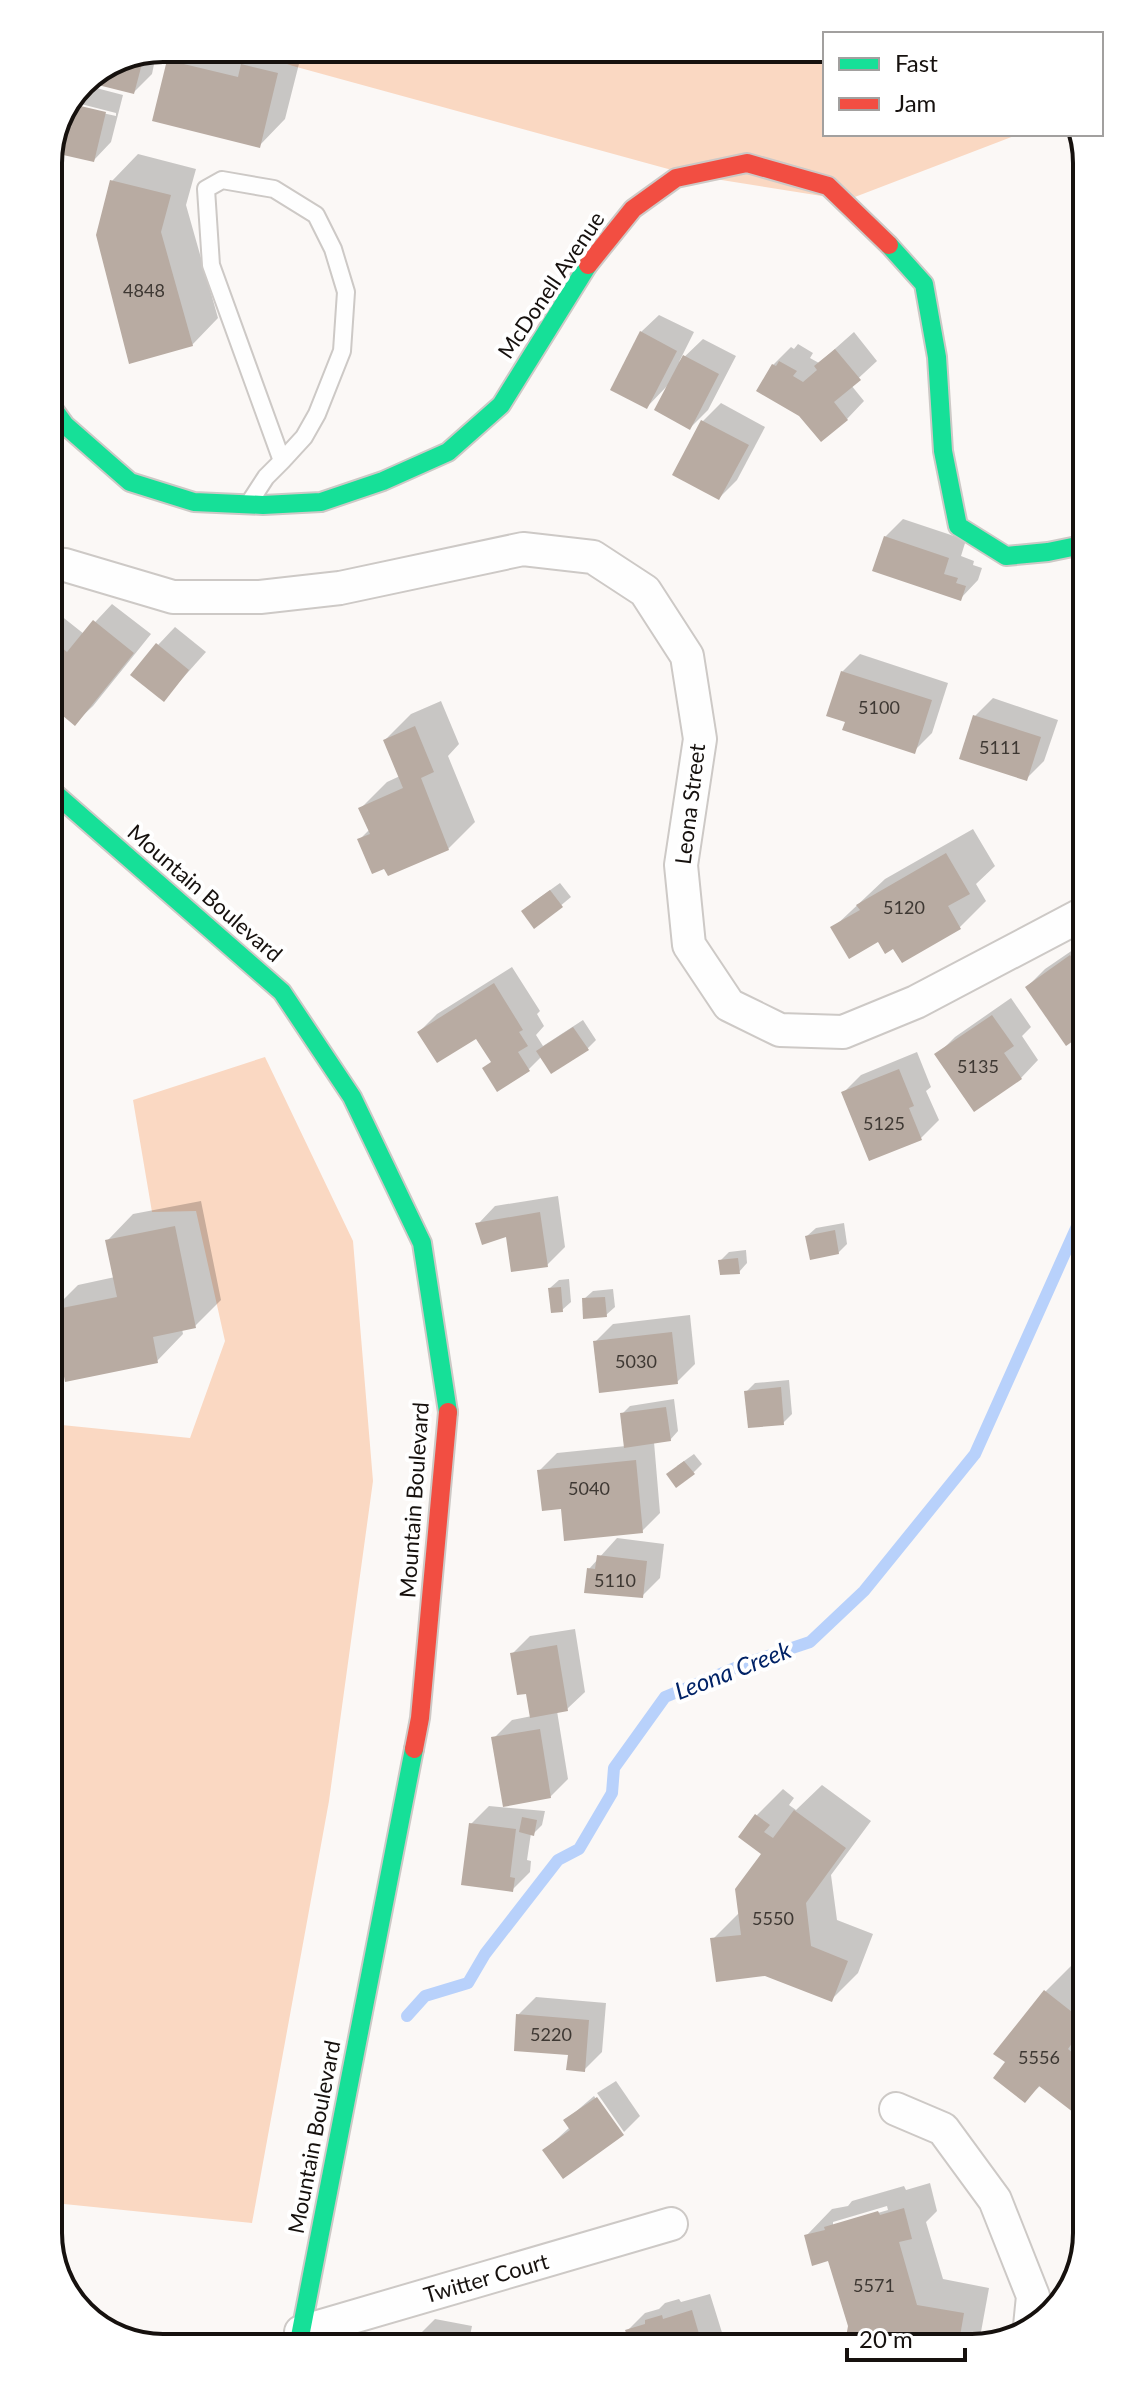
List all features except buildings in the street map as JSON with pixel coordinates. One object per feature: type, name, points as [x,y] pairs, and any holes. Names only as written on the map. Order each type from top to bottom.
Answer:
[{"type":"street","name":"McDonell Avenue","points":[[62,421],[130,482],[194,502],[248,505],[321,502],[383,481],[448,452],[501,405],[586,268],[633,209],[676,178],[747,163],[828,186],[924,284],[937,357],[943,451],[958,526],[1006,556],[1073,547]]},
{"type":"street","name":"Leona Street","points":[[62,565],[173,597],[260,597],[340,588],[523,549],[593,557],[645,591],[687,656],[700,739],[681,865],[689,945],[729,1005],[780,1030],[843,1032],[916,1002],[1073,919]]},
{"type":"street","name":"Mountain Boulevard","points":[[62,800],[282,992],[352,1097],[422,1243],[448,1407],[420,1718],[300,2334]]},
{"type":"street","points":[[896,2109],[943,2129],[995,2200],[1033,2296],[1031,2314]]},
{"type":"street","name":"Twitter Court","points":[[315,2334],[671,2224]]},
{"type":"lane","points":[[248,505],[266,477],[282,461],[304,437],[317,414],[342,351],[346,292],[333,249],[316,215],[274,189],[222,180],[206,189],[211,265],[282,461]]},
{"type":"shaded area","points":[[281,62],[823,62],[823,136],[1014,136],[847,200],[690,175]]},
{"type":"shaded area","points":[[265,1057],[353,1241],[373,1481],[329,1801],[252,2223],[62,2204],[62,1425],[190,1438],[225,1341],[196,1211],[152,1212],[133,1100]]},
{"type":"waterway","name":"Leona Creek","points":[[407,2016],[425,1996],[468,1983],[485,1954],[558,1860],[579,1849],[612,1793],[614,1768],[665,1697],[747,1663],[810,1642],[864,1591],[975,1454],[1073,1235]]},
{"type":"traffic: fast","points":[[889,245],[924,284],[937,357],[943,451],[958,526],[1006,556],[1073,547]]},
{"type":"traffic: fast","points":[[62,421],[130,482],[194,502],[263,505],[321,502],[383,481],[448,452],[501,405],[588,265]]},
{"type":"traffic: fast","points":[[62,800],[282,992],[352,1097],[422,1243],[448,1412]]},
{"type":"traffic: fast","points":[[301,2334],[414,1749]]},
{"type":"traffic: jam","points":[[588,265],[633,209],[676,178],[747,163],[828,186],[889,245]]},
{"type":"traffic: jam","points":[[414,1749],[420,1718],[448,1412]]}]
